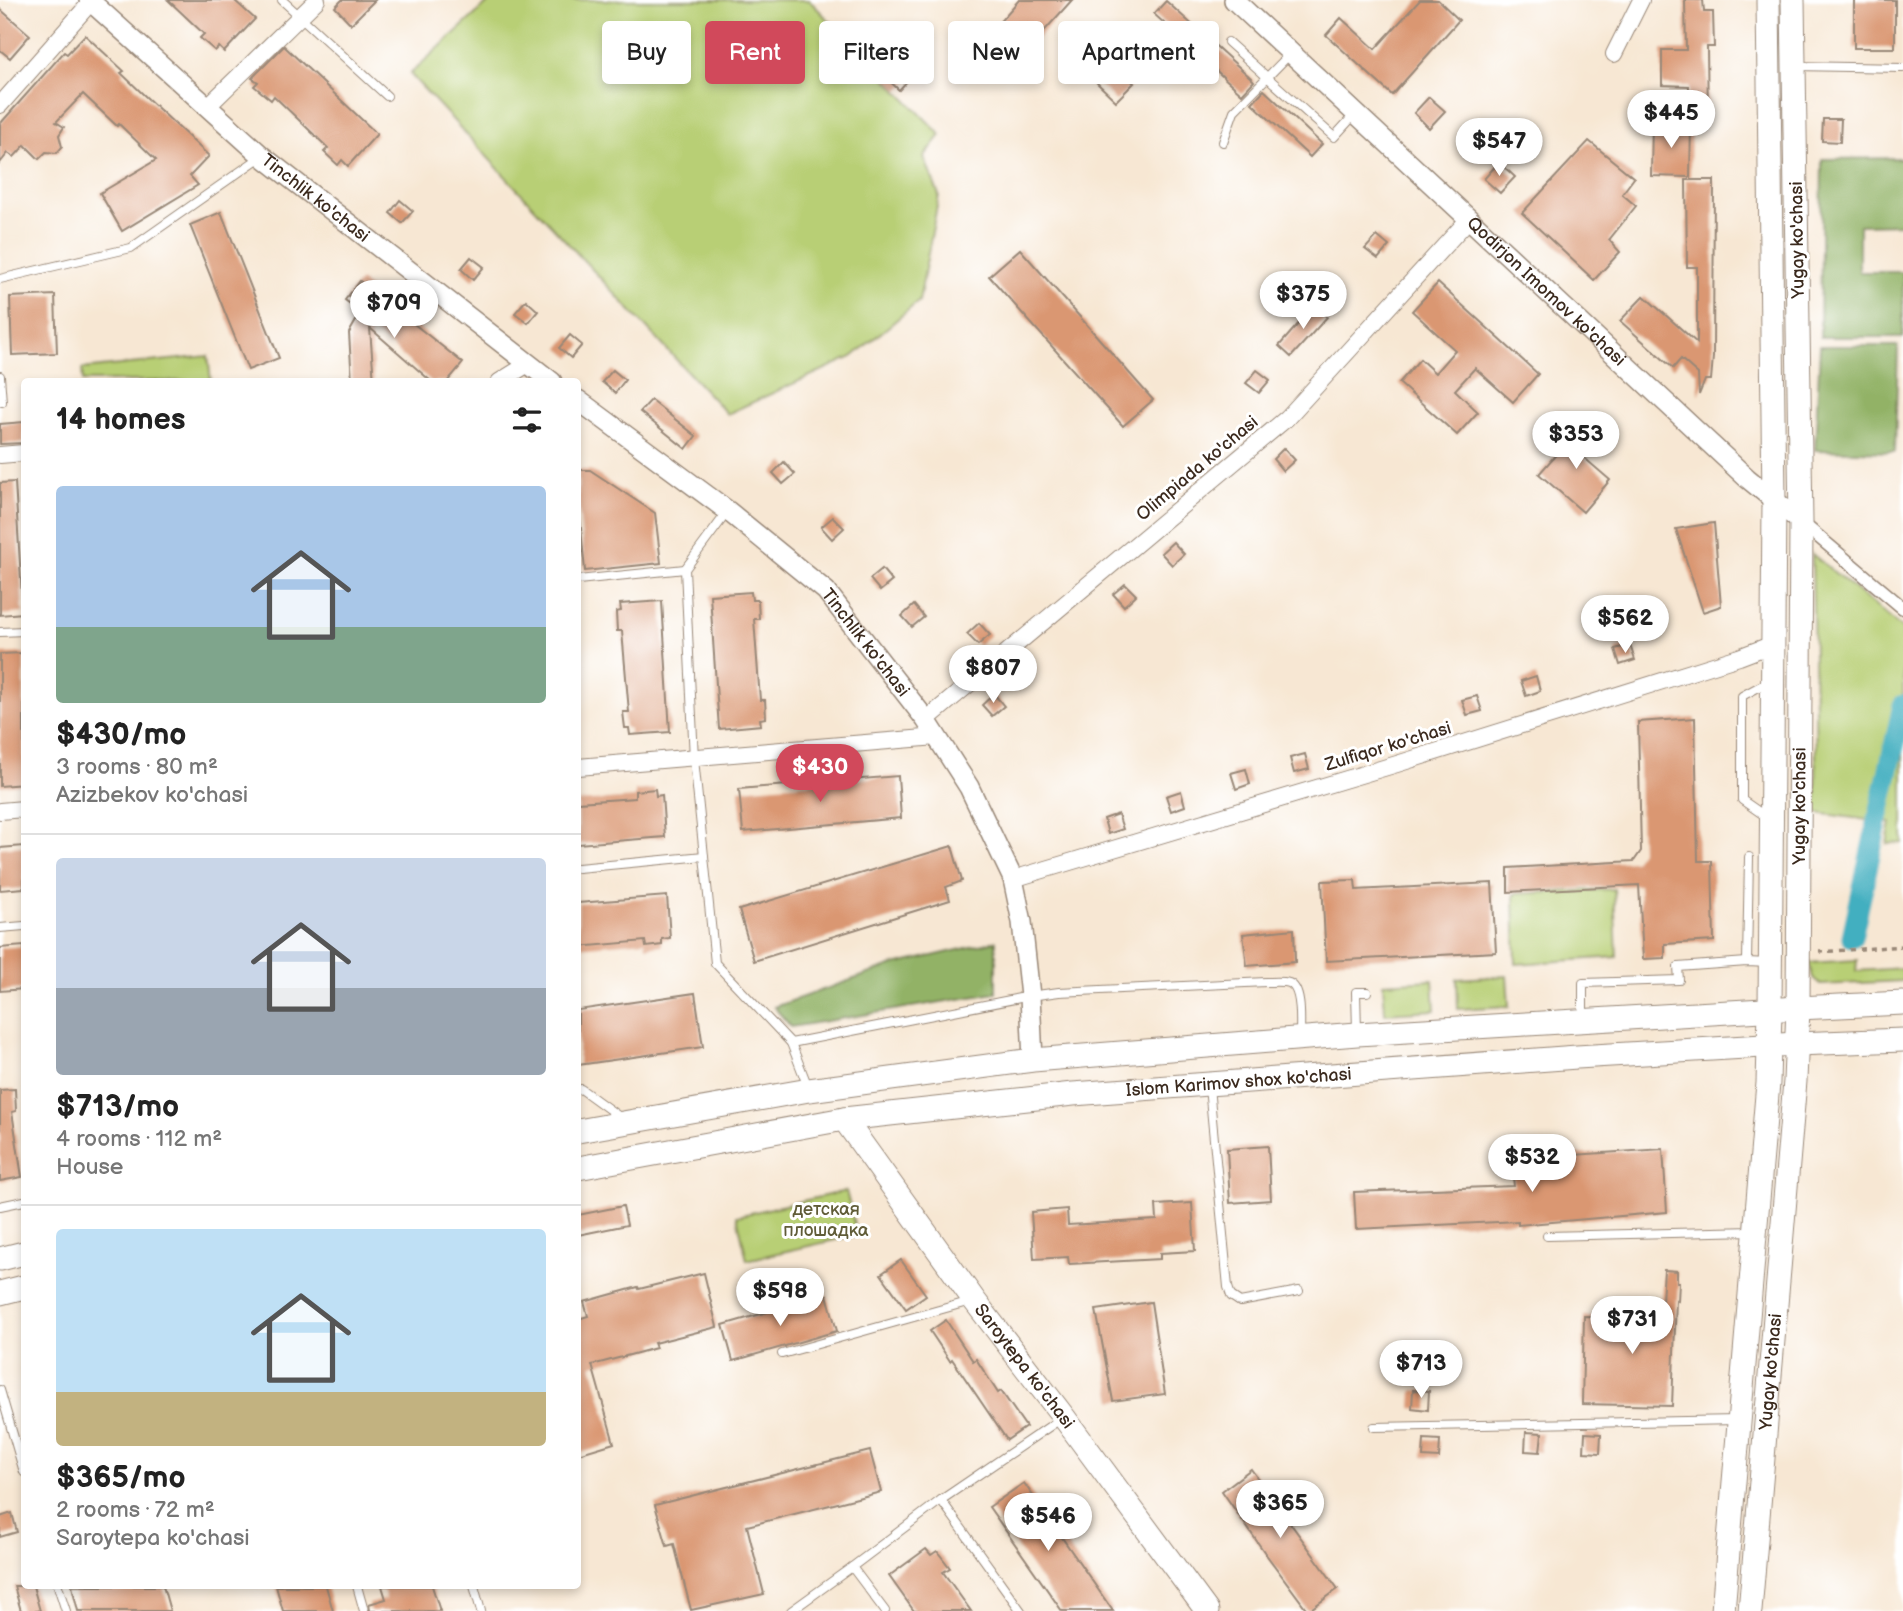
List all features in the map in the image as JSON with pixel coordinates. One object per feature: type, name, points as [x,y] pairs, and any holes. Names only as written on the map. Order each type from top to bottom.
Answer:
[{"type":"main road","name":"Yugay ko'chasi","points":[[1723,1611],[1768,1083],[1770,1010],[1758,962],[1771,820],[1773,644],[1774,501],[1768,0]]},
{"type":"main road","name":"Yugay ko'chasi","points":[[1750,1611],[1795,1081],[1798,1008],[1801,522],[1793,0]]},
{"type":"main road","points":[[581,1130],[809,1090],[1033,1060],[1357,1034],[1903,1003]]},
{"type":"main road","name":"Islom Karimov shox ko'chasi","points":[[581,1167],[844,1119],[1073,1094],[1577,1057],[1903,1040]]},
{"type":"main road","name":"Saroytepa ko'chasi","points":[[844,1119],[974,1300],[1207,1611]]},
{"type":"main road","points":[[0,1259],[21,1254]]},
{"type":"main road","points":[[0,1293],[21,1288]]},
{"type":"street","points":[[207,107],[317,0]]},
{"type":"street","name":"Qodirjon Imomov ko'chasi","points":[[1234,0],[1747,478],[1801,522]]},
{"type":"street","points":[[1615,54],[1641,0]]},
{"type":"street","points":[[0,105],[90,1]]},
{"type":"street","name":"Tinchlik ko'chasi","points":[[90,1],[262,156],[547,378]]},
{"type":"street","name":"Olimpiada ko'chasi","points":[[926,720],[1287,418],[1469,219]]},
{"type":"street","points":[[505,378],[528,364]]},
{"type":"street","name":"Tinchlik ko'chasi","points":[[581,402],[728,511],[826,591],[926,720],[970,787],[1013,879],[1022,922],[1033,1060]]},
{"type":"street","points":[[0,455],[21,453]]},
{"type":"street","points":[[1801,522],[1903,608]]},
{"type":"street","name":"Zulfiqor ko'chasi","points":[[1013,879],[1397,764],[1773,644]]},
{"type":"street","points":[[581,768],[937,737]]},
{"type":"street","points":[[0,811],[21,809]]},
{"type":"lane","points":[[282,0],[387,96]]},
{"type":"lane","points":[[1228,41],[1334,137],[1356,113]]},
{"type":"lane","points":[[1223,142],[1234,111],[1291,53]]},
{"type":"lane","points":[[1795,66],[1903,68]]},
{"type":"lane","points":[[0,279],[131,248],[262,156]]},
{"type":"lane","points":[[0,376],[2,402]]},
{"type":"lane","points":[[728,511],[685,569],[694,759],[715,963],[791,1043],[809,1090]]},
{"type":"lane","points":[[581,580],[685,569]]},
{"type":"lane","points":[[0,632],[21,631]]},
{"type":"lane","points":[[581,868],[704,856]]},
{"type":"lane","points":[[1583,1021],[1583,984],[1679,980],[1678,967],[1758,962],[1749,858]]},
{"type":"lane","points":[[0,928],[21,926]]},
{"type":"lane","points":[[791,1043],[1059,992],[1285,982],[1296,989],[1301,1010],[1300,1039]]},
{"type":"lane","points":[[1357,1034],[1356,992],[1367,992]]},
{"type":"lane","points":[[1209,1084],[1231,1296],[1240,1302],[1299,1291]]},
{"type":"lane","points":[[581,1089],[627,1122]]},
{"type":"lane","points":[[0,1206],[21,1202]]},
{"type":"lane","points":[[1547,1236],[1756,1231]]},
{"type":"lane","points":[[782,1354],[974,1300]]},
{"type":"lane","points":[[0,1390],[21,1462]]},
{"type":"lane","points":[[790,1611],[941,1500],[1063,1416]]},
{"type":"lane","points":[[1374,1427],[1741,1420]]},
{"type":"lane","points":[[941,1500],[1021,1611]]},
{"type":"lane","points":[[852,1567],[886,1611]]},
{"type":"lane","points":[[59,1589],[66,1611]]},
{"type":"lane","points":[[358,1589],[364,1611]]},
{"type":"lane","points":[[475,1589],[481,1611]]},
{"type":"path","points":[[1799,954],[1903,946]]},
{"type":"green space","points":[[491,0],[809,0],[830,21],[819,21],[819,84],[891,84],[941,135],[924,157],[939,195],[919,301],[852,357],[727,414],[410,74]]},
{"type":"green space","points":[[1903,158],[1903,224],[1859,225],[1859,272],[1903,272],[1903,337],[1820,337],[1822,159]]},
{"type":"green space","points":[[1820,346],[1898,346],[1895,452],[1815,450]]},
{"type":"green space","points":[[208,356],[211,378],[83,378],[82,369]]},
{"type":"green space","points":[[1812,554],[1903,629],[1903,843],[1887,844],[1891,823],[1817,813]]},
{"type":"green space","points":[[1614,889],[1617,957],[1516,964],[1514,894]]},
{"type":"green space","points":[[996,941],[996,993],[791,1027],[774,1007],[894,965]]},
{"type":"green space","points":[[1857,960],[1856,971],[1903,968],[1903,981],[1821,985],[1813,978],[1809,963]]},
{"type":"green space","points":[[1507,976],[1509,1006],[1458,1009],[1457,979]]},
{"type":"green space","points":[[1433,980],[1435,1010],[1385,1013],[1383,983]]},
{"type":"green space","name":"детская плошадка","points":[[846,1191],[857,1235],[747,1260],[737,1216]]},
{"type":"building","points":[[168,0],[234,0],[255,19],[224,52],[219,47],[215,51],[200,38],[204,34]]},
{"type":"building","points":[[342,0],[375,0],[351,24],[335,7]]},
{"type":"building","points":[[1019,0],[1072,0],[1044,31],[1044,21],[1000,21]]},
{"type":"building","points":[[1420,0],[1438,0],[1459,20],[1392,95],[1326,35],[1341,18],[1375,49]]},
{"type":"building","points":[[1685,0],[1703,0],[1704,12],[1713,12],[1714,47],[1707,47],[1708,118],[1688,118],[1689,86],[1662,85],[1662,50],[1686,50]]},
{"type":"building","points":[[1854,0],[1895,0],[1895,48],[1854,48]]},
{"type":"building","points":[[1166,1],[1188,21],[1162,21],[1154,14]]},
{"type":"building","points":[[0,9],[30,35],[10,58],[0,50]]},
{"type":"building","points":[[85,35],[209,156],[190,176],[198,185],[122,231],[100,193],[156,160],[83,94],[56,122],[64,127],[59,135],[62,147],[57,153],[46,152],[39,159],[25,145],[14,157],[8,153],[0,163],[0,124],[64,52],[67,54]]},
{"type":"building","points":[[284,46],[377,134],[348,166],[342,160],[338,165],[324,152],[328,148],[274,96],[271,100],[254,86],[258,82],[252,78]]},
{"type":"building","points":[[1219,49],[1254,81],[1242,94],[1219,73]]},
{"type":"building","points":[[893,84],[904,84],[899,90]]},
{"type":"building","points":[[1098,84],[1133,84],[1116,101]]},
{"type":"building","points":[[1264,90],[1322,144],[1310,157],[1252,103]]},
{"type":"building","points":[[1429,97],[1445,111],[1429,128],[1414,113]]},
{"type":"building","points":[[1823,119],[1841,119],[1840,142],[1822,141]]},
{"type":"building","points":[[1652,123],[1691,123],[1690,177],[1651,176]]},
{"type":"building","points":[[1589,141],[1634,178],[1622,194],[1636,206],[1609,240],[1620,252],[1594,280],[1522,213]]},
{"type":"building","points":[[1499,162],[1515,177],[1500,193],[1484,179]]},
{"type":"building","points":[[1686,180],[1714,180],[1713,357],[1711,380],[1705,380],[1699,395],[1698,374],[1681,359],[1673,368],[1620,321],[1644,296],[1697,343],[1697,267],[1687,267]]},
{"type":"building","points":[[400,200],[413,211],[402,223],[390,213]]},
{"type":"building","points":[[221,212],[279,358],[248,370],[190,225]]},
{"type":"building","points":[[1377,236],[1389,246],[1378,259],[1365,249]]},
{"type":"building","points":[[1020,249],[1153,400],[1123,426],[989,276]]},
{"type":"building","points":[[471,257],[484,267],[473,280],[461,269]]},
{"type":"building","points":[[360,281],[463,363],[450,378],[427,378],[370,328],[374,378],[352,378],[349,333],[361,312],[345,300]]},
{"type":"building","points":[[1438,283],[1538,374],[1513,402],[1475,368],[1455,390],[1478,412],[1457,435],[1399,383],[1420,359],[1435,373],[1455,350],[1412,311]]},
{"type":"building","points":[[55,295],[57,353],[12,355],[10,297]]},
{"type":"building","points":[[526,300],[538,311],[528,323],[515,313]]},
{"type":"building","points":[[1314,306],[1327,317],[1291,357],[1279,346]]},
{"type":"building","points":[[570,335],[582,345],[571,358],[559,348]]},
{"type":"building","points":[[613,370],[625,380],[615,393],[602,382]]},
{"type":"building","points":[[1257,370],[1270,380],[1259,393],[1246,383]]},
{"type":"building","points":[[651,400],[696,436],[686,449],[640,412]]},
{"type":"building","points":[[21,422],[21,443],[0,444],[0,424]]},
{"type":"building","points":[[1581,426],[1597,440],[1582,456],[1610,480],[1583,512],[1539,474]]},
{"type":"building","points":[[1284,448],[1295,460],[1283,471],[1273,459]]},
{"type":"building","points":[[784,462],[795,474],[783,484],[773,473]]},
{"type":"building","points":[[581,470],[590,470],[655,513],[661,563],[585,571],[581,529]]},
{"type":"building","points":[[15,482],[21,613],[0,615],[0,483]]},
{"type":"building","points":[[833,517],[844,528],[832,539],[821,527]]},
{"type":"building","points":[[1714,523],[1721,606],[1703,612],[1676,529]]},
{"type":"building","points":[[1173,542],[1184,554],[1172,565],[1161,553]]},
{"type":"building","points":[[882,569],[892,581],[880,591],[870,579]]},
{"type":"building","points":[[1125,584],[1136,595],[1124,606],[1113,594]]},
{"type":"building","points":[[751,592],[752,600],[758,600],[759,619],[754,619],[760,700],[765,700],[766,718],[760,719],[761,725],[719,729],[710,595]]},
{"type":"building","points":[[662,601],[670,732],[630,735],[629,728],[625,728],[623,712],[629,712],[622,631],[617,631],[616,612],[621,611],[620,604]]},
{"type":"building","points":[[914,605],[924,617],[912,627],[902,616]]},
{"type":"building","points":[[979,623],[990,635],[978,645],[967,634]]},
{"type":"building","points":[[1630,645],[1635,660],[1620,665],[1615,649]]},
{"type":"building","points":[[21,653],[21,784],[0,786],[0,654]]},
{"type":"building","points":[[1536,676],[1540,691],[1526,696],[1521,681]]},
{"type":"building","points":[[994,694],[1004,706],[992,716],[982,705]]},
{"type":"building","points":[[1477,696],[1482,711],[1467,715],[1462,700]]},
{"type":"building","points":[[1695,718],[1698,861],[1712,861],[1714,941],[1665,944],[1665,958],[1643,959],[1639,885],[1508,892],[1508,868],[1634,861],[1641,851],[1638,722]]},
{"type":"building","points":[[1305,754],[1309,769],[1294,773],[1290,758]]},
{"type":"building","points":[[1246,769],[1250,784],[1236,789],[1231,773]]},
{"type":"building","points":[[898,776],[901,818],[743,832],[739,789]]},
{"type":"building","points":[[655,789],[656,796],[662,795],[665,837],[581,844],[581,802],[635,798],[635,791]]},
{"type":"building","points":[[1181,791],[1185,806],[1171,811],[1166,796]]},
{"type":"building","points":[[1118,814],[1123,829],[1108,834],[1104,819]]},
{"type":"building","points":[[21,846],[21,888],[0,890],[0,848]]},
{"type":"building","points":[[952,846],[962,881],[946,887],[950,900],[754,961],[739,910]]},
{"type":"building","points":[[1355,880],[1356,890],[1492,883],[1496,952],[1326,961],[1322,881]]},
{"type":"building","points":[[667,896],[670,938],[662,939],[662,945],[646,947],[645,941],[581,947],[581,903]]},
{"type":"building","points":[[1294,929],[1295,962],[1247,966],[1243,934]]},
{"type":"building","points":[[21,946],[21,989],[0,991],[0,948]]},
{"type":"building","points":[[695,993],[703,1047],[581,1065],[581,1010]]},
{"type":"building","points":[[15,1089],[16,1111],[12,1112],[21,1177],[0,1181],[0,1090]]},
{"type":"building","points":[[1268,1146],[1271,1200],[1230,1203],[1227,1149]]},
{"type":"building","points":[[1663,1149],[1667,1212],[1518,1225],[1518,1221],[1356,1229],[1354,1192],[1514,1186],[1511,1159]]},
{"type":"building","points":[[1192,1203],[1195,1251],[1160,1253],[1160,1259],[1069,1264],[1068,1257],[1034,1259],[1031,1212],[1067,1209],[1068,1225],[1157,1220],[1156,1205]]},
{"type":"building","points":[[623,1206],[627,1225],[581,1234],[581,1214]]},
{"type":"building","points":[[901,1260],[926,1295],[906,1309],[881,1274]]},
{"type":"building","points":[[1664,1270],[1677,1271],[1679,1282],[1672,1406],[1582,1404],[1584,1316],[1661,1318]]},
{"type":"building","points":[[704,1273],[717,1327],[654,1343],[656,1348],[592,1365],[614,1443],[581,1453],[581,1318],[588,1316],[584,1302],[638,1287],[639,1289]]},
{"type":"building","points":[[827,1295],[837,1331],[733,1361],[723,1325]]},
{"type":"building","points":[[1151,1302],[1165,1394],[1113,1401],[1096,1310]]},
{"type":"building","points":[[946,1320],[973,1361],[976,1359],[998,1393],[1001,1391],[1026,1427],[1007,1440],[930,1331]]},
{"type":"building","points":[[1413,1390],[1429,1391],[1428,1410],[1412,1408]]},
{"type":"building","points":[[1526,1432],[1542,1433],[1540,1452],[1525,1451]]},
{"type":"building","points":[[1585,1433],[1601,1434],[1600,1453],[1584,1452]]},
{"type":"building","points":[[1424,1439],[1440,1440],[1439,1458],[1423,1457]]},
{"type":"building","points":[[870,1451],[881,1492],[747,1526],[764,1594],[691,1610],[674,1544],[667,1546],[655,1505]]},
{"type":"building","points":[[1251,1469],[1338,1589],[1308,1611],[1222,1491]]},
{"type":"building","points":[[1024,1483],[1113,1611],[1062,1611],[989,1507]]},
{"type":"building","points":[[12,1513],[17,1532],[0,1537],[0,1517]]},
{"type":"building","points":[[926,1549],[931,1555],[937,1551],[950,1568],[943,1572],[971,1611],[914,1611],[889,1576]]},
{"type":"building","points":[[14,1586],[34,1589],[40,1611],[21,1611]]},
{"type":"building","points":[[73,1589],[164,1589],[170,1611],[78,1611]]},
{"type":"building","points":[[277,1589],[327,1589],[333,1611],[283,1611]]},
{"type":"building","points":[[383,1589],[433,1589],[440,1611],[370,1611],[369,1604],[386,1599]]},
{"type":"waterway","points":[[1852,937],[1903,705]]}]
